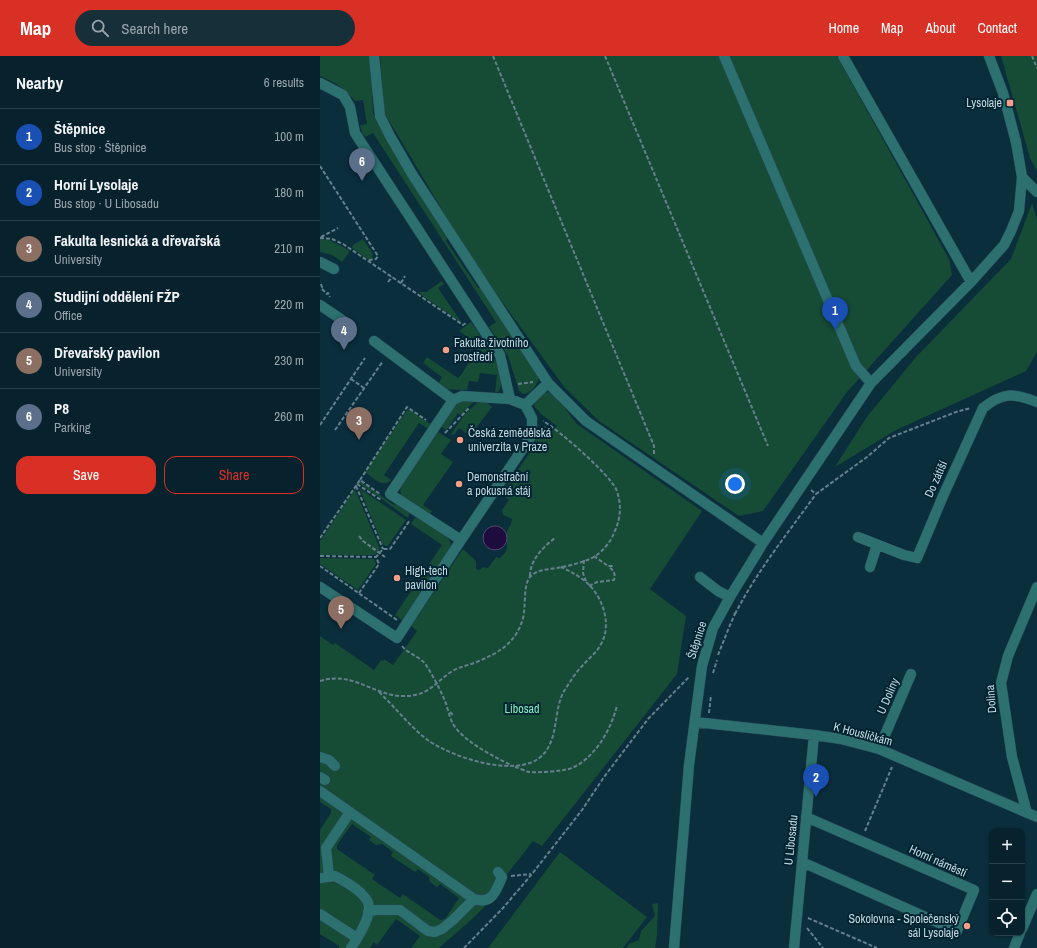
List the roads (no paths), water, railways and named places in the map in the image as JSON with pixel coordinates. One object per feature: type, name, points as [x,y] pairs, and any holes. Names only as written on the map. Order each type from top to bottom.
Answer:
[{"type":"street","points":[[374,56],[380,116],[390,136],[416,180],[547,381],[586,421],[762,543]]},
{"type":"street","points":[[724,56],[856,366],[871,383]]},
{"type":"street","points":[[843,56],[971,282]]},
{"type":"street","name":"Štěpnice","points":[[674,948],[688,772],[704,658],[713,628],[730,596],[762,543],[871,383],[971,282],[1004,245],[1019,211],[1022,177],[1016,142],[1003,93],[989,56]]},
{"type":"street","points":[[320,83],[343,95],[350,107],[355,133],[500,355],[510,399]]},
{"type":"street","points":[[1022,177],[1037,192]]},
{"type":"street","points":[[320,262],[334,269]]},
{"type":"street","points":[[320,305],[348,324]]},
{"type":"street","points":[[374,341],[453,400]]},
{"type":"street","points":[[525,405],[547,381]]},
{"type":"street","name":"Do zátiší","points":[[858,537],[904,555],[917,558],[983,408],[992,400],[1005,395],[1020,396],[1037,402]]},
{"type":"street","points":[[320,587],[397,638],[532,435],[532,418],[525,405],[510,399],[462,396],[453,400],[390,494],[461,540]]},
{"type":"street","points":[[870,567],[878,545]]},
{"type":"street","points":[[700,577],[718,591],[730,596]]},
{"type":"street","name":"Dolina","points":[[1027,813],[1012,757],[1001,682],[1008,656],[1037,587]]},
{"type":"street","name":"U Doliny","points":[[879,749],[911,674]]},
{"type":"street","name":"K Housličkám","points":[[695,722],[842,739],[879,749],[1037,817]]},
{"type":"street","name":"U Libosadu","points":[[794,948],[814,735]]},
{"type":"street","points":[[320,756],[329,760],[335,766]]},
{"type":"street","points":[[320,791],[474,899],[486,901],[492,896],[497,889],[500,875]]},
{"type":"street","points":[[350,812],[326,848],[325,877],[336,876],[367,899],[369,908],[365,923],[351,948]]},
{"type":"street","name":"Horní náměstí","points":[[802,862],[957,931],[974,890],[806,817]]},
{"type":"street","points":[[1025,922],[1037,894]]},
{"type":"street","points":[[368,912],[376,910],[400,910],[428,931],[435,932],[442,929],[453,920],[474,899]]},
{"type":"street","points":[[320,914],[357,938]]},
{"type":"street","points":[[1014,948],[1019,936]]},
{"type":"place","name":"Lysolaje","points":[[1010,103]]},
{"type":"place","name":"P8","points":[[362,181]]},
{"type":"place","name":"Štěpnice","points":[[835,330]]},
{"type":"place","name":"Studijní oddělení FŽP","points":[[344,350]]},
{"type":"place","name":"Fakulta životního prostředí","points":[[446,350]]},
{"type":"place","name":"Fakulta lesnická a dřevařská","points":[[359,440]]},
{"type":"place","name":"Česká zemědělská univerzita v Praze","points":[[460,440]]},
{"type":"place","name":"Demonstrační a pokusná stáj","points":[[459,484]]},
{"type":"place","name":"High-tech pavilon","points":[[397,578]]},
{"type":"place","name":"Dřevařský pavilon","points":[[341,629]]},
{"type":"place","name":"Horní Lysolaje","points":[[816,797]]},
{"type":"place","name":"Sokolovna - Společenský sál Lysolaje","points":[[967,926]]},
{"type":"park label","name":"Libosad","points":[[522,709]]}]
